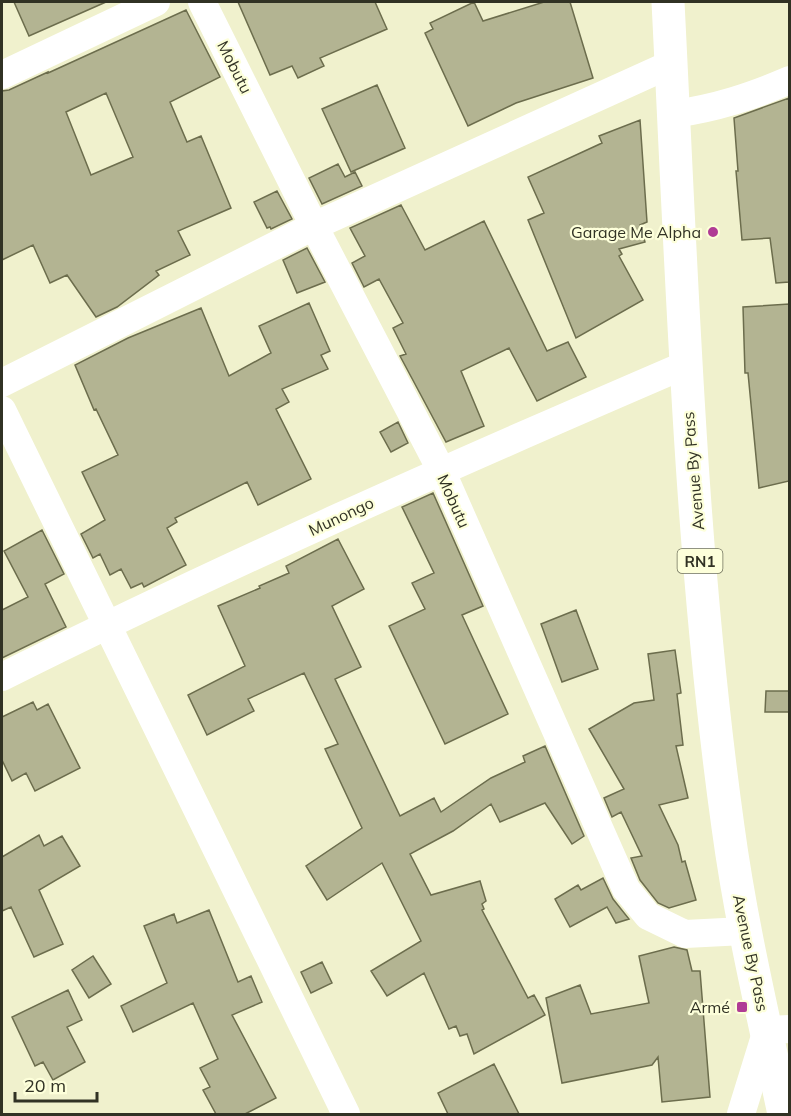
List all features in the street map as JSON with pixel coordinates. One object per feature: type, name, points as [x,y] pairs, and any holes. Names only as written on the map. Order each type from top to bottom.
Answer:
[{"type":"highway","name":"Avenue By Pass","points":[[668,2],[685,365],[712,708],[744,930],[778,1030],[784,1114]]},
{"type":"street","points":[[2,75],[156,2]]},
{"type":"street","name":"Mobutu","points":[[202,2],[314,226],[441,470],[626,889],[648,916],[686,934],[744,930]]},
{"type":"street","points":[[2,383],[314,226],[671,64]]},
{"type":"street","points":[[674,114],[711,108],[747,98],[789,80]]},
{"type":"street","name":"Munongo","points":[[2,677],[106,625],[441,470],[685,365]]},
{"type":"street","points":[[2,410],[346,1114]]},
{"type":"street","points":[[741,1114],[778,1030]]},
{"type":"building","points":[[14,2],[106,2],[29,36]]},
{"type":"building","points":[[238,2],[375,2],[387,29],[320,58],[324,66],[298,78],[292,66],[270,75]]},
{"type":"building","points":[[474,2],[483,21],[544,2],[570,2],[593,78],[516,103],[468,126],[425,33],[433,29],[430,23]]},
{"type":"building","points":[[186,10],[220,77],[170,102],[187,142],[201,136],[231,208],[178,231],[190,255],[156,271],[159,275],[117,307],[96,317],[67,275],[50,283],[33,245],[2,260],[2,91],[48,73]],"holes":[[[106,93],[133,157],[91,175],[66,112]]]},
{"type":"building","points":[[377,85],[405,148],[351,172],[322,109]]},
{"type":"building","points":[[789,98],[789,282],[776,283],[770,238],[742,240],[734,118]]},
{"type":"building","points":[[640,120],[647,222],[640,225],[645,242],[619,249],[622,254],[619,256],[643,300],[576,338],[528,220],[544,213],[528,177],[602,143],[599,136]]},
{"type":"building","points":[[338,164],[345,177],[355,172],[362,186],[322,204],[309,178]]},
{"type":"building","points":[[277,191],[292,219],[271,229],[267,228],[254,202]]},
{"type":"building","points":[[401,205],[425,250],[484,221],[547,351],[568,342],[586,377],[537,401],[509,348],[461,371],[484,426],[446,442],[400,356],[406,354],[393,328],[403,323],[379,279],[364,287],[352,263],[365,256],[350,228]]},
{"type":"building","points":[[307,248],[325,282],[297,293],[283,260]]},
{"type":"building","points":[[309,303],[330,351],[321,355],[328,369],[282,389],[289,402],[276,409],[311,479],[258,505],[247,482],[175,518],[177,522],[167,528],[186,565],[144,587],[142,583],[131,588],[121,569],[110,575],[100,554],[93,558],[81,534],[105,520],[82,472],[118,455],[96,409],[94,410],[75,365],[128,338],[201,308],[229,376],[271,353],[259,326]]},
{"type":"building","points":[[789,304],[789,481],[759,488],[748,373],[745,373],[743,307]]},
{"type":"building","points":[[398,422],[408,443],[391,452],[380,432]]},
{"type":"building","points":[[433,493],[483,606],[462,615],[508,714],[445,744],[389,626],[425,609],[412,583],[434,573],[402,507]]},
{"type":"building","points":[[42,530],[64,574],[45,584],[66,627],[2,658],[2,610],[28,597],[4,551]]},
{"type":"building","points":[[338,539],[364,589],[332,606],[361,667],[335,679],[400,816],[434,798],[441,812],[491,778],[525,762],[523,756],[545,746],[584,836],[572,844],[545,803],[500,822],[491,804],[453,831],[410,854],[431,895],[480,881],[486,901],[482,904],[484,909],[482,910],[528,998],[534,995],[545,1015],[474,1054],[467,1034],[460,1036],[456,1026],[449,1029],[424,973],[387,996],[371,971],[421,941],[382,863],[327,900],[306,866],[362,828],[325,749],[338,744],[304,673],[248,699],[254,711],[207,735],[188,695],[245,666],[218,606],[289,573],[286,566]]},
{"type":"building","points":[[576,610],[598,669],[562,682],[541,624]]},
{"type":"building","points":[[675,650],[681,693],[677,694],[683,745],[676,746],[688,798],[659,805],[678,845],[682,862],[685,861],[696,900],[669,908],[658,903],[640,880],[631,858],[642,856],[621,812],[612,817],[604,798],[624,789],[589,729],[634,703],[654,700],[648,654]]},
{"type":"building","points":[[766,691],[789,691],[789,712],[765,712]]},
{"type":"building","points":[[33,702],[37,710],[48,704],[80,768],[35,791],[26,773],[12,781],[2,760],[2,717]]},
{"type":"building","points":[[39,835],[44,846],[62,836],[80,866],[39,890],[63,944],[34,957],[11,907],[2,911],[2,857]]},
{"type":"building","points":[[603,878],[613,899],[629,919],[616,923],[607,907],[570,927],[555,899],[578,885],[581,890]]},
{"type":"building","points":[[209,910],[238,982],[251,976],[262,1002],[232,1015],[276,1098],[245,1114],[216,1114],[203,1090],[210,1087],[200,1068],[218,1059],[193,1003],[133,1032],[121,1006],[167,983],[144,926],[174,914],[177,923]]},
{"type":"building","points":[[674,947],[687,950],[692,971],[700,971],[710,1097],[662,1102],[658,1057],[652,1065],[562,1083],[546,998],[580,985],[591,1014],[649,1003],[639,956]]},
{"type":"building","points":[[93,956],[111,984],[89,998],[72,970]]},
{"type":"building","points":[[322,962],[332,983],[311,993],[301,972]]},
{"type":"building","points":[[68,990],[82,1020],[67,1027],[85,1062],[53,1080],[43,1062],[35,1066],[12,1017]]},
{"type":"building","points":[[494,1064],[519,1114],[448,1114],[438,1093]]},
{"type":"place","name":"Garage Me Alpha","points":[[713,232]]},
{"type":"place","name":"Armé","points":[[742,1007]]}]
